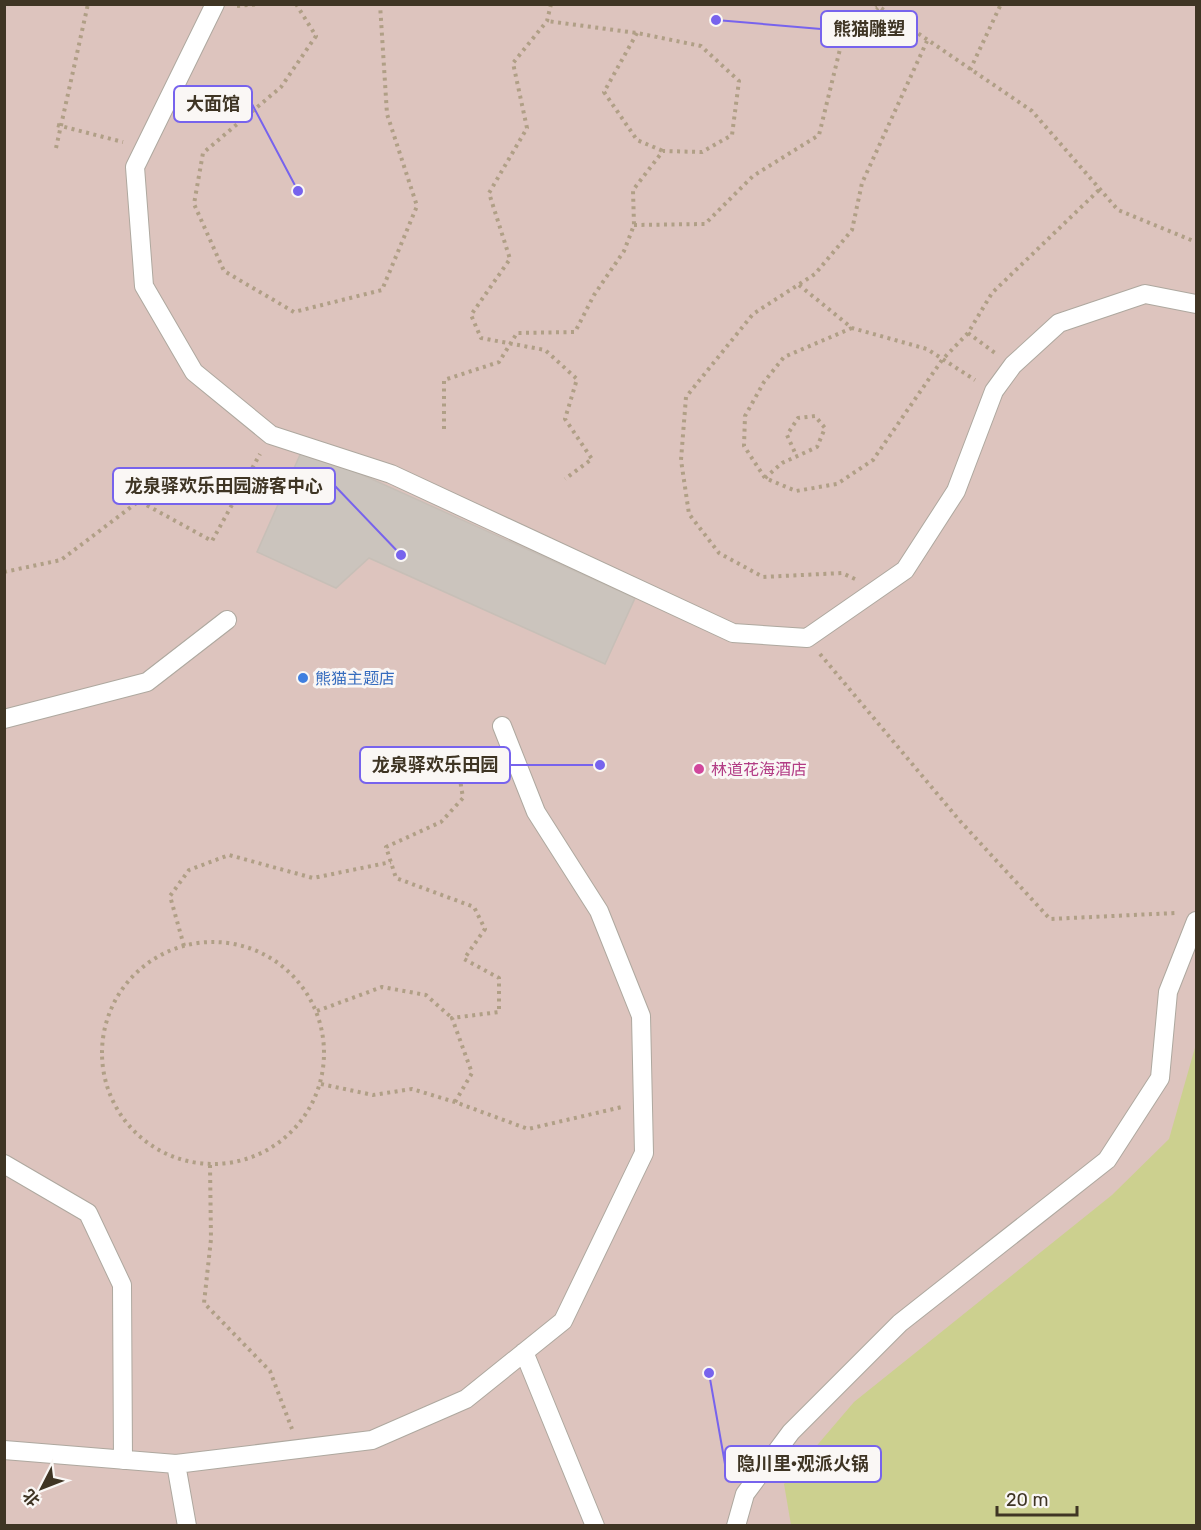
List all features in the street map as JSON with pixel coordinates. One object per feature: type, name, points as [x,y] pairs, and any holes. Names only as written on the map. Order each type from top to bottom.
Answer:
[{"type":"street","points":[[215,4],[135,167],[144,286],[194,372],[271,435],[391,474],[733,633],[807,638],[905,570],[956,491],[994,391],[1012,365],[1059,323],[1145,294],[1197,304]]},
{"type":"street","points":[[4,719],[147,682],[227,620]]},
{"type":"street","points":[[4,1450],[176,1464],[372,1440],[466,1399],[563,1321],[644,1153],[640,1016],[599,911],[536,812],[502,726]]},
{"type":"street","points":[[736,1526],[745,1494],[791,1432],[892,1331],[1107,1160],[1160,1078],[1168,992],[1191,916]]},
{"type":"street","points":[[4,1164],[88,1213],[122,1285],[123,1460]]},
{"type":"street","points":[[524,1352],[595,1526]]},
{"type":"street","points":[[176,1464],[187,1526]]},
{"type":"path","points":[[56,148],[88,4]]},
{"type":"path","points":[[296,4],[316,36],[281,87],[203,153],[194,204],[224,271],[294,312],[382,290],[417,206],[387,114],[380,4]]},
{"type":"path","points":[[551,4],[547,21],[513,63],[527,128],[489,193],[510,259],[471,315],[481,338],[545,350],[577,379],[565,418],[592,459],[565,479]]},
{"type":"path","points":[[970,70],[1001,4]]},
{"type":"path","points":[[633,225],[705,224],[753,176],[819,135],[842,41],[877,6],[1032,111],[1118,210],[1197,242]]},
{"type":"path","points":[[547,21],[637,33],[701,46],[739,81],[732,135],[702,152],[663,151],[637,140],[604,92],[637,33]]},
{"type":"path","points":[[878,589],[842,573],[764,577],[719,553],[689,514],[681,460],[686,398],[753,314],[815,274],[852,230],[862,183],[927,41]]},
{"type":"path","points":[[57,125],[144,147]]},
{"type":"path","points":[[444,429],[444,380],[499,362],[517,333],[575,332],[594,295],[624,251],[633,225],[633,190],[663,151]]},
{"type":"path","points":[[852,328],[784,357],[764,382],[745,416],[744,446],[765,478],[796,491],[837,484],[873,460],[942,360],[968,333],[992,293],[1100,189]]},
{"type":"path","points":[[799,285],[852,328],[927,350],[994,391]]},
{"type":"path","points":[[968,333],[1012,365]]},
{"type":"path","points":[[765,478],[782,463],[817,447],[825,428],[815,416],[798,418],[787,435],[796,455]]},
{"type":"path","points":[[4,572],[61,560],[139,501],[212,541],[271,435]]},
{"type":"path","points":[[807,638],[960,821],[1050,919],[1191,916]]},
{"type":"path","points":[[452,1018],[500,1012],[499,978],[464,959],[485,929],[474,907],[396,878],[386,847],[441,822],[463,798],[457,761]]},
{"type":"path","points":[[184,946],[170,896],[189,870],[229,855],[313,878],[391,862]]},
{"type":"path","points":[[198,942],[235,943],[269,956],[297,980],[317,1011],[325,1047],[321,1084],[306,1117],[280,1143],[247,1160],[210,1165],[174,1158],[142,1140],[117,1111],[103,1077],[102,1040],[112,1004],[133,974],[163,953],[184,946],[198,942]]},
{"type":"path","points":[[317,1011],[382,987],[426,995],[452,1018],[472,1073],[454,1102]]},
{"type":"path","points":[[321,1084],[373,1095],[412,1089],[528,1129],[643,1103]]},
{"type":"path","points":[[210,1165],[211,1239],[204,1303],[270,1371],[300,1449]]},
{"type":"shaded area","points":[[5,5],[1196,5],[1196,1525],[5,1525]]},
{"type":"shaded area","points":[[1196,1044],[1196,1525],[791,1525],[784,1484],[854,1402],[1112,1195],[1169,1139]]},
{"type":"building","points":[[303,448],[635,598],[605,664],[369,558],[336,588],[257,552]]},
{"type":"place","name":"熊猫雕塑","points":[[716,20]]},
{"type":"place","name":"大面馆","points":[[298,191]]},
{"type":"place","name":"龙泉驿欢乐田园游客中心","points":[[401,555]]},
{"type":"place","name":"熊猫主题店","points":[[303,678]]},
{"type":"place","name":"龙泉驿欢乐田园","points":[[600,765]]},
{"type":"place","name":"林道花海酒店","points":[[699,769]]},
{"type":"place","name":"隐川里·观派火锅","points":[[709,1373]]}]
